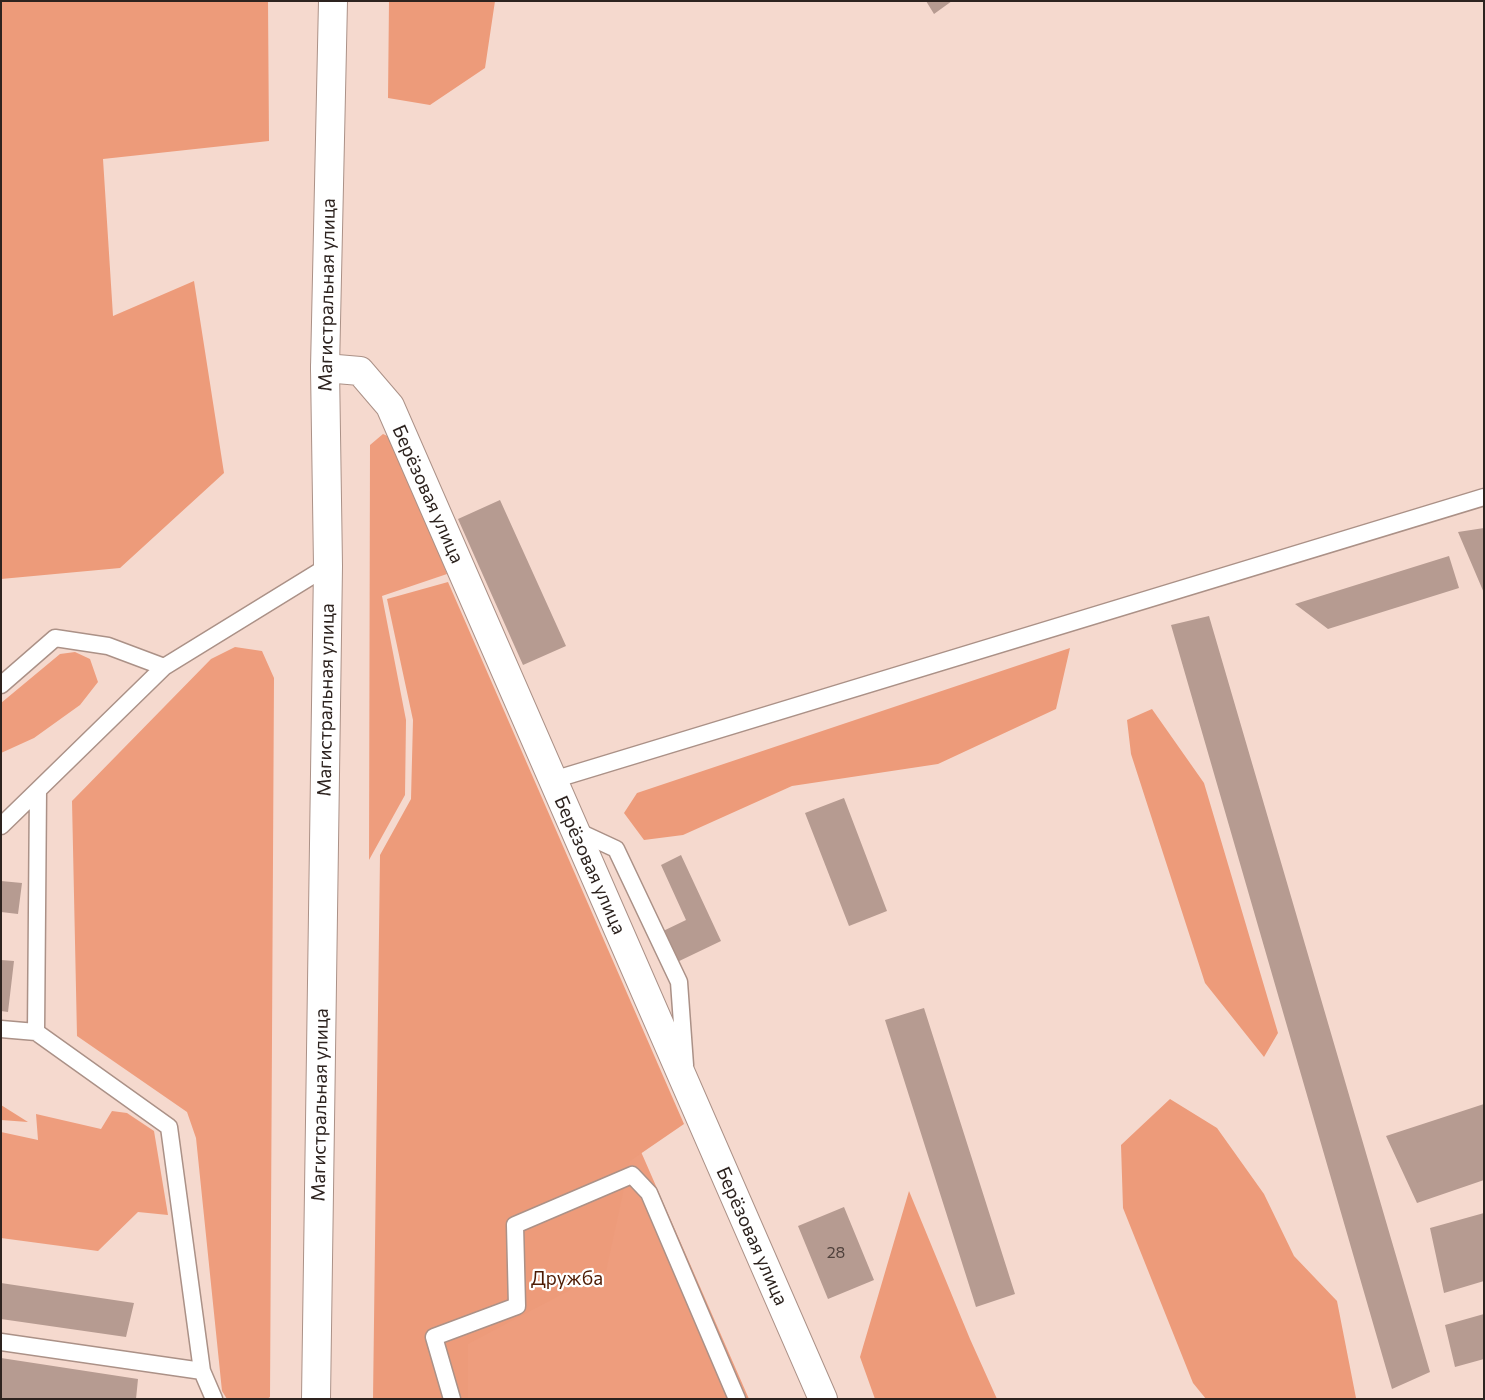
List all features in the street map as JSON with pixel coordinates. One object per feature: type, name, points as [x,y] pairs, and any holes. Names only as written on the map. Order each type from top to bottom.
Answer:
[{"type":"main road","name":"Магистральная улица","points":[[316,1399],[328,566],[325,368],[333,1]]},
{"type":"main road","name":"Берёзовая улица","points":[[325,368],[360,372],[390,406],[823,1399]]},
{"type":"lane","points":[[553,780],[1484,497]]},
{"type":"lane","points":[[1,826],[164,667],[328,566]]},
{"type":"lane","points":[[1,685],[56,638],[108,646],[164,667]]},
{"type":"lane","points":[[36,1032],[38,790]]},
{"type":"lane","points":[[1,1029],[36,1032],[169,1127],[202,1371],[214,1399]]},
{"type":"lane","points":[[452,1399],[434,1337],[517,1306],[516,1225],[632,1175],[649,1194],[737,1399]]},
{"type":"lane","points":[[1,1342],[202,1371]]},
{"type":"green space","points":[[1,1],[268,1],[269,141],[103,159],[113,316],[194,281],[224,473],[120,568],[1,579]]},
{"type":"green space","points":[[389,1],[495,1],[485,68],[430,105],[388,98]]},
{"type":"green space","points":[[383,434],[396,440],[447,574],[382,596],[406,720],[405,795],[369,860],[370,445]]},
{"type":"green space","points":[[448,582],[684,1124],[630,1161],[606,1271],[468,1344],[468,1399],[373,1399],[380,855],[411,799],[413,720],[387,599]]},
{"type":"green space","points":[[235,647],[262,651],[274,678],[270,1397],[267,1399],[227,1399],[222,1391],[196,1138],[187,1112],[77,1036],[72,801],[211,659]]},
{"type":"green space","points":[[1070,648],[1056,709],[938,764],[792,786],[683,835],[644,840],[624,813],[637,793]]},
{"type":"green space","points":[[75,652],[90,659],[98,682],[80,705],[34,738],[1,753],[1,703],[60,654]]},
{"type":"green space","points":[[1152,709],[1204,783],[1278,1033],[1264,1057],[1205,983],[1131,754],[1127,720]]},
{"type":"green space","name":"Дружба","points":[[504,838],[749,1399],[447,1399]]},
{"type":"green space","points":[[1170,1099],[1217,1128],[1264,1194],[1294,1256],[1337,1301],[1356,1398],[1206,1399],[1193,1383],[1123,1208],[1121,1145]]},
{"type":"green space","points":[[1,1105],[28,1122],[1,1120]]},
{"type":"green space","points":[[112,1111],[127,1113],[154,1131],[168,1215],[138,1212],[98,1251],[1,1238],[1,1132],[38,1140],[36,1114],[101,1129]]},
{"type":"green space","points":[[909,1191],[997,1399],[875,1399],[860,1357]]},
{"type":"building","points":[[926,1],[952,1],[934,14]]},
{"type":"building","points":[[500,500],[566,646],[523,665],[458,519]]},
{"type":"building","points":[[1484,528],[1484,593],[1458,532]]},
{"type":"building","points":[[1449,556],[1459,588],[1328,629],[1295,604]]},
{"type":"building","points":[[1209,616],[1430,1372],[1392,1389],[1171,625]]},
{"type":"building","points":[[844,798],[887,911],[849,926],[805,813]]},
{"type":"building","points":[[681,855],[721,941],[673,964],[659,933],[686,920],[661,865]]},
{"type":"building","points":[[1,881],[22,883],[18,914],[1,912]]},
{"type":"building","points":[[1,960],[14,961],[8,1012],[1,1011]]},
{"type":"building","points":[[924,1008],[1015,1294],[976,1307],[885,1020]]},
{"type":"building","points":[[1484,1104],[1484,1180],[1417,1203],[1386,1136]]},
{"type":"building","points":[[844,1207],[874,1280],[828,1299],[798,1226]]},
{"type":"building","points":[[1484,1213],[1484,1281],[1444,1293],[1430,1228]]},
{"type":"building","points":[[1,1283],[134,1303],[126,1337],[1,1319]]},
{"type":"building","points":[[1484,1314],[1484,1359],[1455,1367],[1445,1325]]},
{"type":"building","points":[[1,1358],[138,1379],[136,1399],[1,1399]]}]
